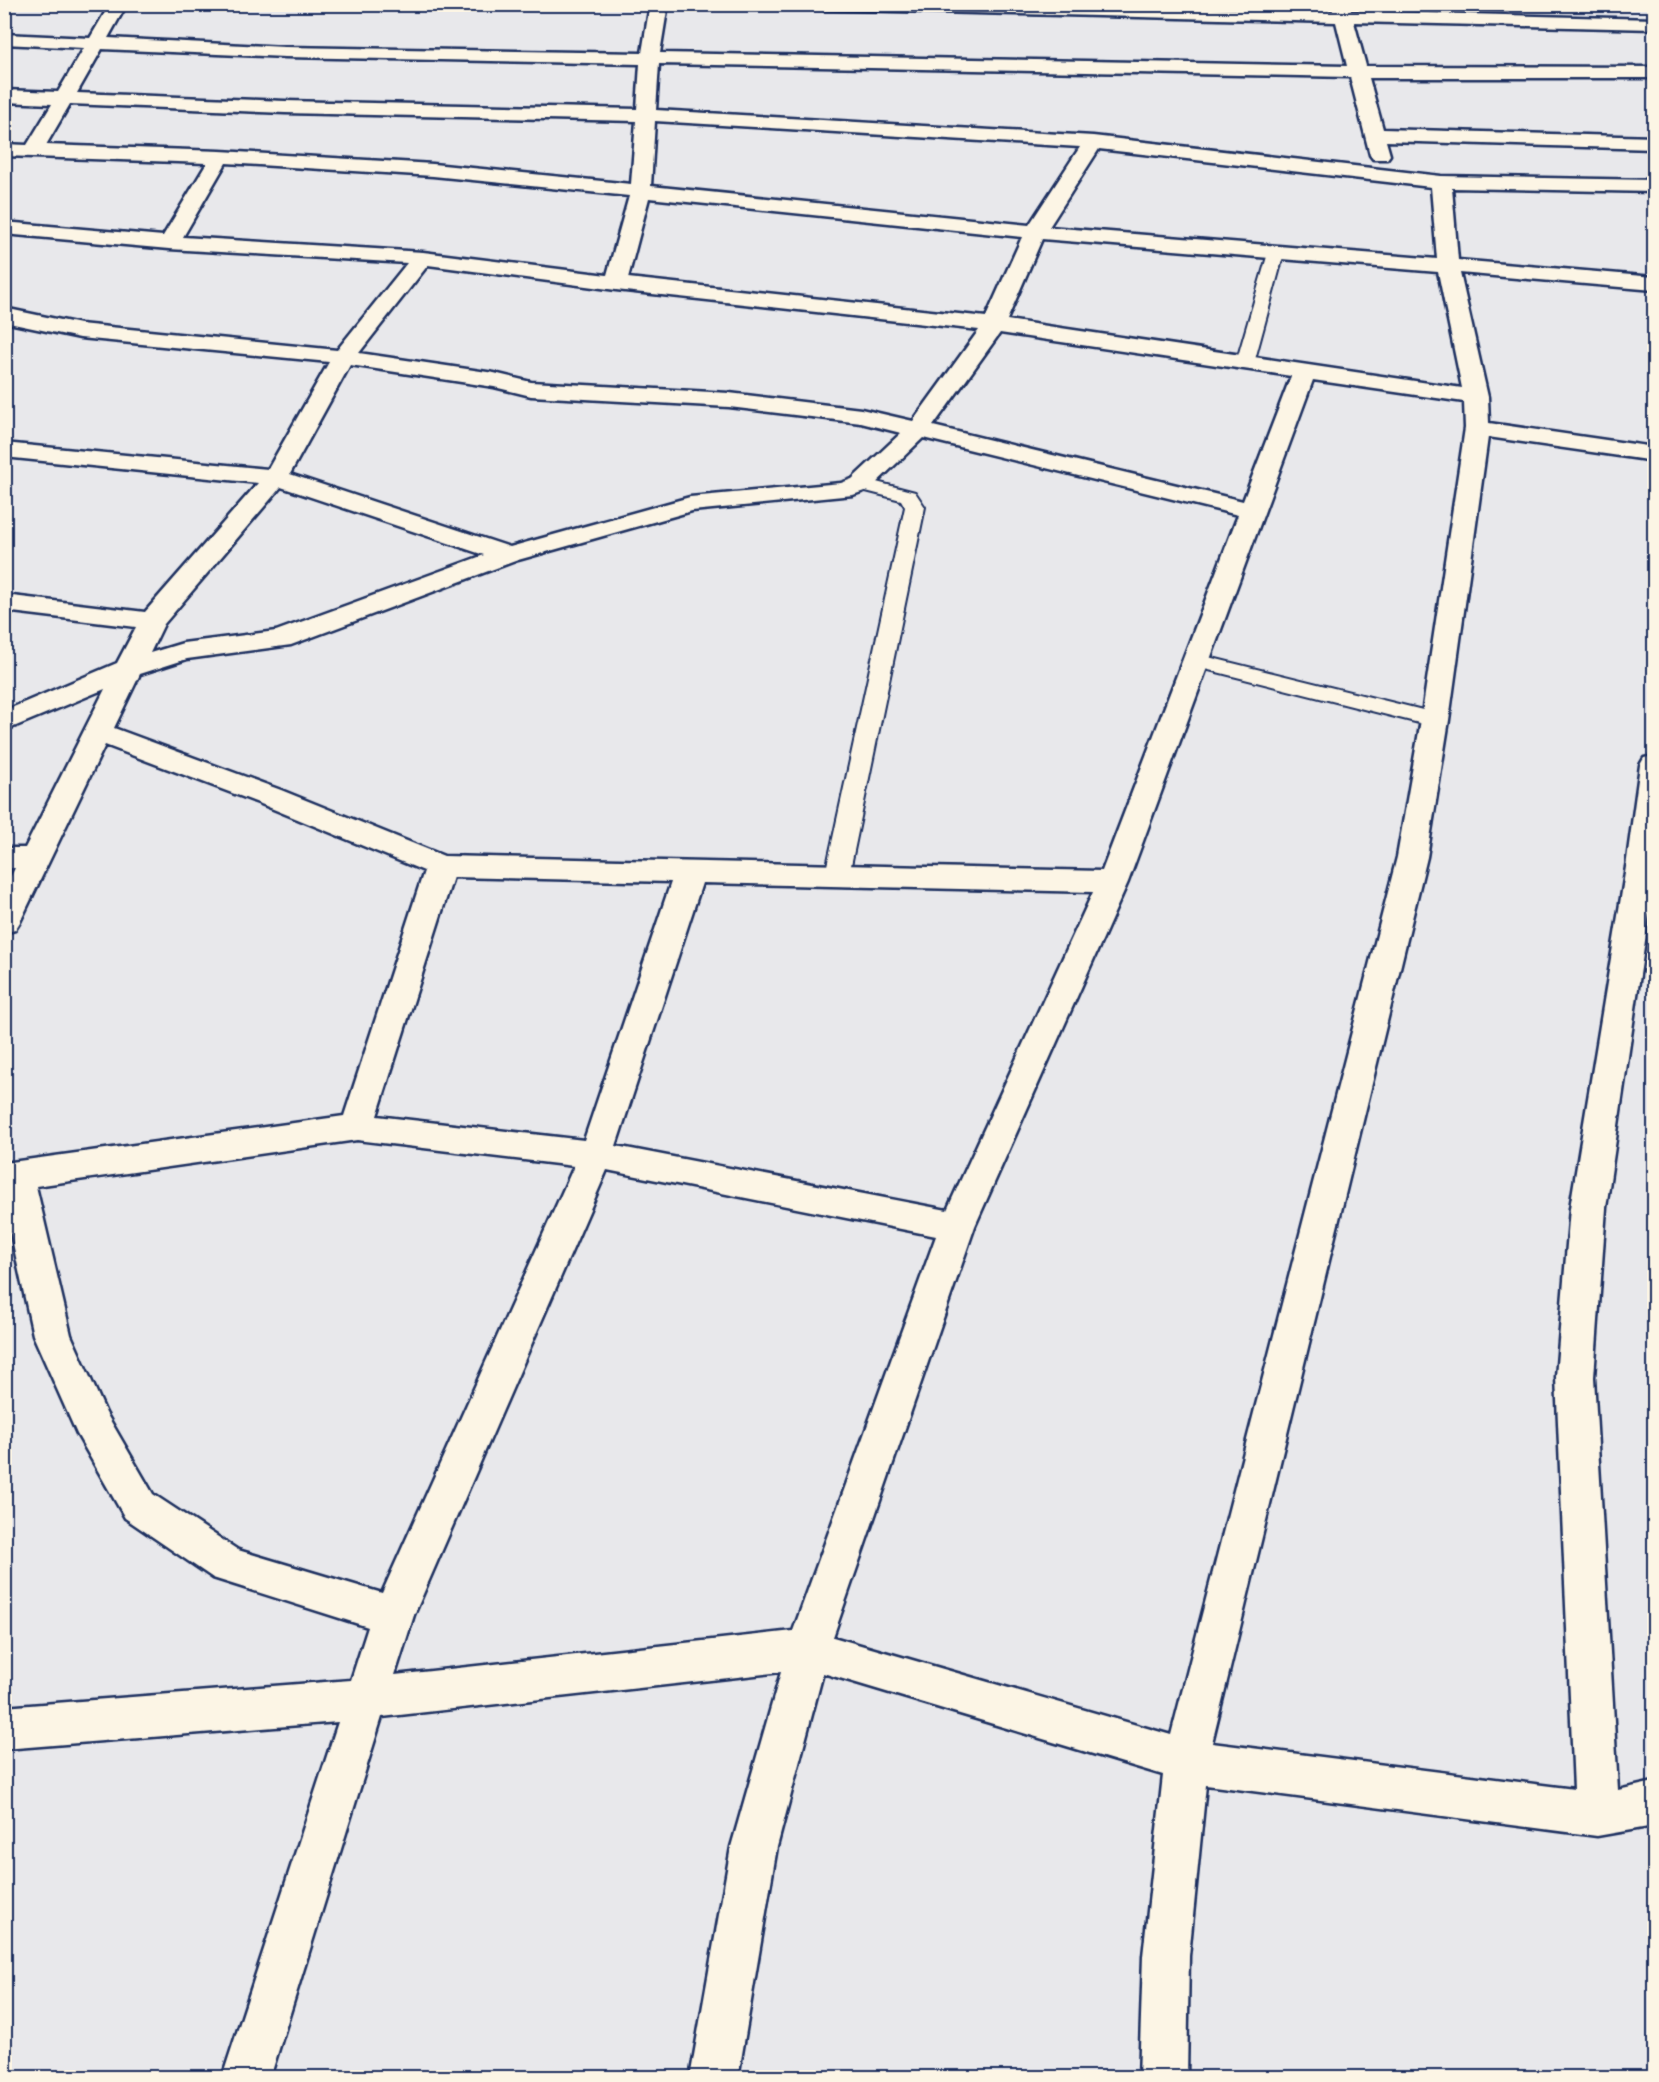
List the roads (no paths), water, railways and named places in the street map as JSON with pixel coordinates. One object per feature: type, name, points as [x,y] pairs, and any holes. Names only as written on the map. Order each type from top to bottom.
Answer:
[{"type":"street","points":[[34,150],[119,4]]},
{"type":"street","points":[[616,283],[641,189],[650,57],[659,4]]},
{"type":"street","points":[[813,4],[1342,10],[1654,24]]},
{"type":"street","points":[[1342,10],[1376,135],[1383,174]]},
{"type":"street","points":[[4,39],[285,52],[650,57],[1358,72],[1654,73]]},
{"type":"street","points":[[4,96],[285,107],[646,115],[1093,142],[1441,182],[1654,186]]},
{"type":"street","points":[[1376,135],[1654,143]]},
{"type":"street","points":[[4,722],[18,719],[128,669],[183,651],[281,639],[509,555],[690,504],[734,498],[844,490],[861,484],[921,428],[994,325],[1035,232],[1093,142]]},
{"type":"street","points":[[4,150],[220,157],[433,170],[641,189],[1035,232],[1654,282]]},
{"type":"street","points":[[169,243],[220,157]]},
{"type":"street","points":[[1163,2078],[1166,1956],[1186,1761],[1412,857],[1435,720],[1476,412],[1448,266],[1441,182]]},
{"type":"street","points":[[4,228],[169,243],[423,258],[616,283],[994,325],[1304,372],[1654,454]]},
{"type":"street","points":[[4,922],[152,621],[276,477],[343,357],[423,258]]},
{"type":"street","points":[[4,315],[99,333],[343,357],[494,380],[531,388],[787,405],[861,416],[921,428],[1253,511]]},
{"type":"street","points":[[714,2078],[754,1847],[808,1649],[957,1226],[1113,882],[1304,372]]},
{"type":"street","points":[[4,450],[276,477],[509,555]]},
{"type":"street","points":[[4,603],[152,621]]},
{"type":"street","points":[[98,732],[271,797],[441,866],[1113,882]]},
{"type":"street","points":[[1597,1814],[1575,1377],[1588,1208],[1648,868],[1654,765]]},
{"type":"street","points":[[4,858],[36,858]]},
{"type":"street","points":[[357,1127],[441,866]]},
{"type":"street","points":[[246,2078],[393,1615],[596,1155],[690,872]]},
{"type":"street","points":[[393,1615],[226,1565],[140,1506],[91,1422],[52,1335],[10,1176],[357,1127],[596,1155],[957,1226]]},
{"type":"street","points":[[4,1728],[366,1699],[808,1649],[1186,1761],[1597,1814],[1625,1811],[1654,1804]]},
{"type":"lane","points":[[1245,363],[1276,253]]},
{"type":"lane","points":[[837,875],[915,507],[908,496],[861,484]]},
{"type":"lane","points":[[1196,660],[1435,720]]}]
